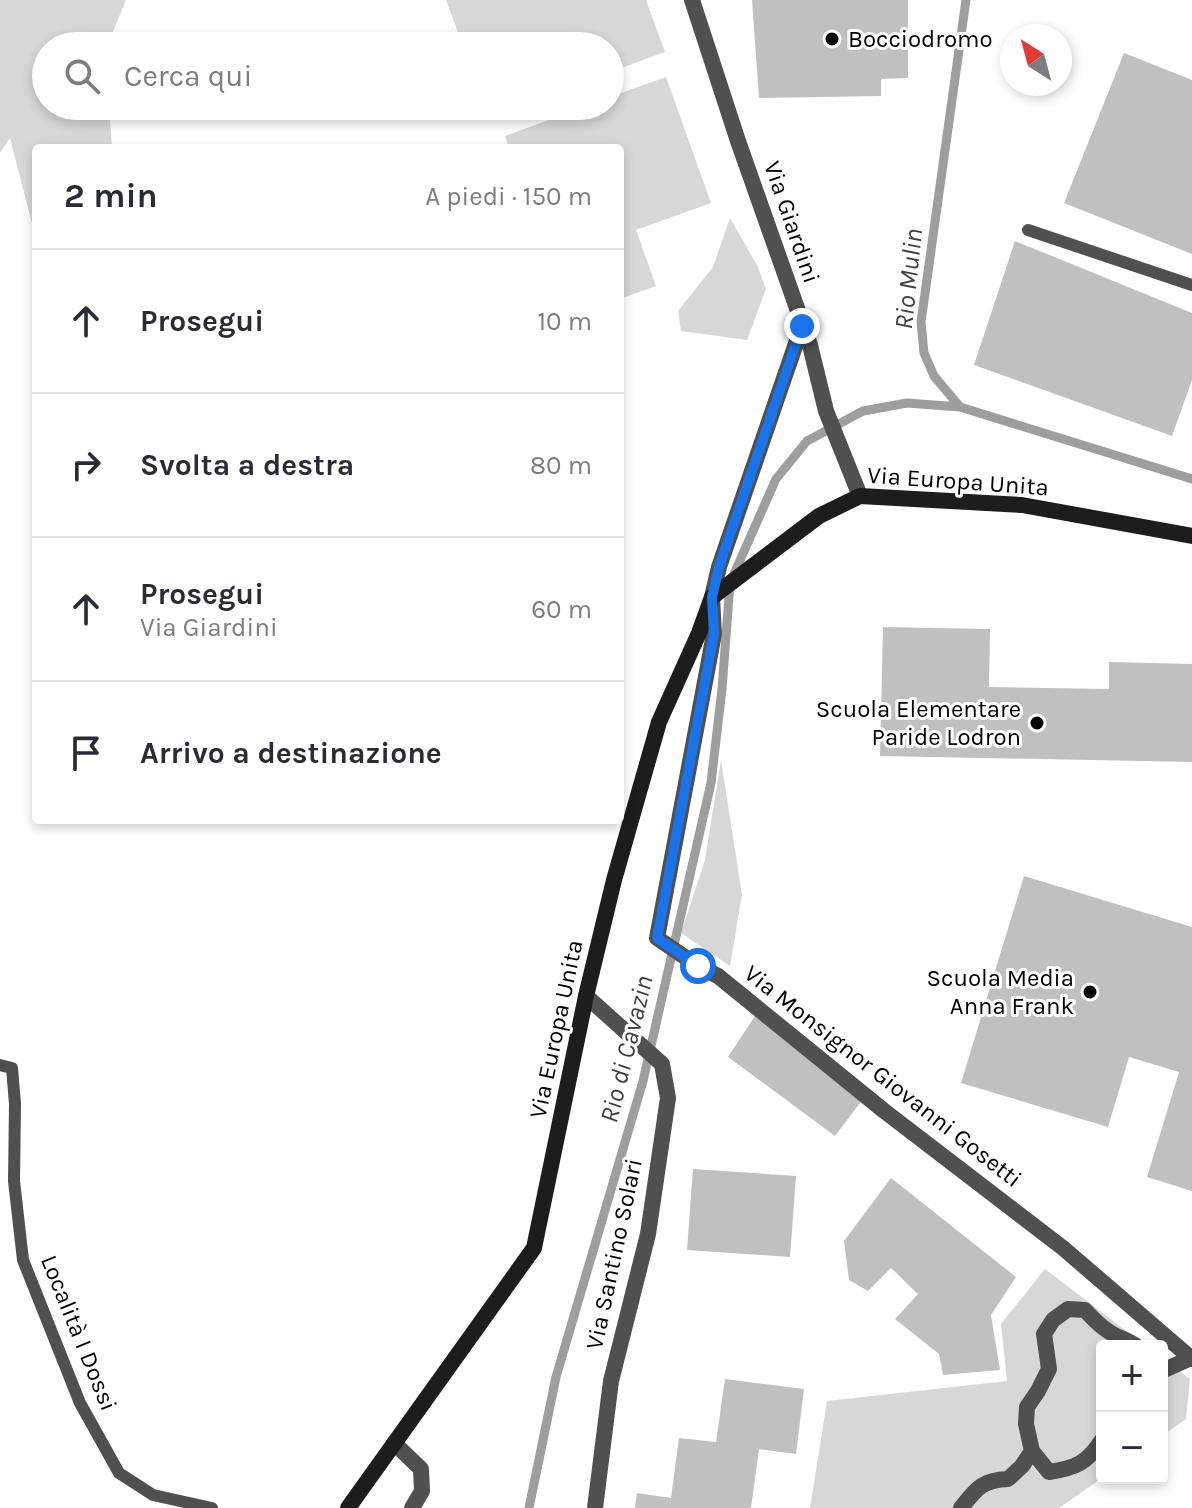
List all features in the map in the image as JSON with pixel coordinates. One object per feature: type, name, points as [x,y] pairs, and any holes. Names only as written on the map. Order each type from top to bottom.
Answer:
[{"type":"main road","name":"Via Europa Unita","points":[[348,1508],[534,1248],[586,996],[614,880],[659,722],[712,597],[819,516],[860,496],[1022,505],[1192,536]]},
{"type":"street","name":"Via Giardini","points":[[692,0],[810,345],[826,411],[860,496]]},
{"type":"street","points":[[712,597],[719,567],[802,326]]},
{"type":"street","name":"Via Monsignor Giovanni Gosetti","points":[[712,597],[714,634],[657,938],[718,976],[883,1110],[1063,1248],[1192,1359]]},
{"type":"street","name":"Via Santino Solari","points":[[586,996],[662,1064],[668,1098],[648,1234],[611,1381],[595,1508]]},
{"type":"street","points":[[1096,1448],[1089,1458],[1066,1469],[1049,1472],[1032,1451],[1026,1424],[1027,1407],[1049,1369],[1044,1334],[1053,1320],[1068,1309],[1085,1310],[1097,1323],[1126,1340]]},
{"type":"street","points":[[1168,1369],[1192,1359]]},
{"type":"street","points":[[394,1443],[421,1469],[422,1491],[412,1508]]},
{"type":"street","points":[[961,1508],[984,1484],[993,1479],[1008,1479],[1032,1451]]},
{"type":"lane","points":[[1028,230],[1192,285]]},
{"type":"lane","name":"Località I Dossi","points":[[0,1065],[12,1068],[14,1181],[23,1260],[80,1403],[119,1473],[153,1495],[212,1508]]},
{"type":"shaded area","points":[[0,0],[126,0],[113,32],[32,32],[32,120],[110,120],[112,144],[32,144],[32,223],[10,138],[0,153]]},
{"type":"shaded area","points":[[446,0],[646,0],[665,52],[624,67],[624,32],[458,32]]},
{"type":"shaded area","points":[[666,77],[711,203],[636,230],[656,286],[624,298],[624,144],[508,144],[505,136],[548,120],[624,120],[624,92]]},
{"type":"shaded area","points":[[730,218],[757,265],[766,289],[747,340],[681,331],[678,311],[713,267]]},
{"type":"shaded area","points":[[721,760],[742,895],[730,966],[681,933],[705,860]]},
{"type":"shaded area","points":[[1045,1269],[1138,1340],[1096,1340],[1096,1482],[1059,1508],[810,1508],[827,1401],[1007,1381],[1001,1324]]},
{"type":"shaded area","points":[[1168,1362],[1190,1379],[1186,1419],[1168,1432]]},
{"type":"building","name":"Bocciodromo","points":[[752,0],[908,0],[908,78],[881,79],[881,96],[759,98]]},
{"type":"building","points":[[1124,53],[1192,80],[1192,254],[1064,203]]},
{"type":"building","points":[[1015,241],[1192,313],[1192,380],[1172,436],[974,365]]},
{"type":"building","name":"Scuola Elementare Paride Lodron","points":[[883,627],[990,629],[989,687],[1109,689],[1109,662],[1192,664],[1192,762],[880,756]]},
{"type":"building","name":"Scuola Media Anna Frank","points":[[1024,876],[1192,927],[1192,1191],[1147,1177],[1179,1072],[1129,1057],[1108,1127],[961,1083]]},
{"type":"building","points":[[759,1010],[866,1095],[835,1136],[728,1057]]},
{"type":"building","points":[[693,1169],[796,1176],[790,1257],[687,1250]]},
{"type":"building","points":[[891,1178],[1016,1277],[991,1315],[1000,1370],[943,1375],[939,1354],[895,1319],[918,1294],[891,1268],[868,1291],[849,1280],[844,1241]]},
{"type":"building","points":[[725,1379],[804,1389],[796,1454],[759,1449],[751,1508],[635,1508],[637,1493],[671,1498],[679,1438],[716,1442]]},
{"type":"waterway","name":"Rio Mulin","points":[[966,0],[921,322],[924,353],[934,376],[960,407],[1192,479]]},
{"type":"waterway","name":"Rio di Cavazin","points":[[529,1508],[556,1377],[643,1081],[711,783],[730,583],[776,479],[807,441],[863,411],[907,403],[960,407]]},
{"type":"place","name":"Bocciodromo","points":[[832,39]]},
{"type":"place","name":"Scuola Elementare Paride Lodron","points":[[1037,723]]},
{"type":"place","name":"Scuola Media Anna Frank","points":[[1090,992]]},
{"type":"route","points":[[698,966],[657,938],[714,634],[712,597],[719,567],[802,326]]}]
